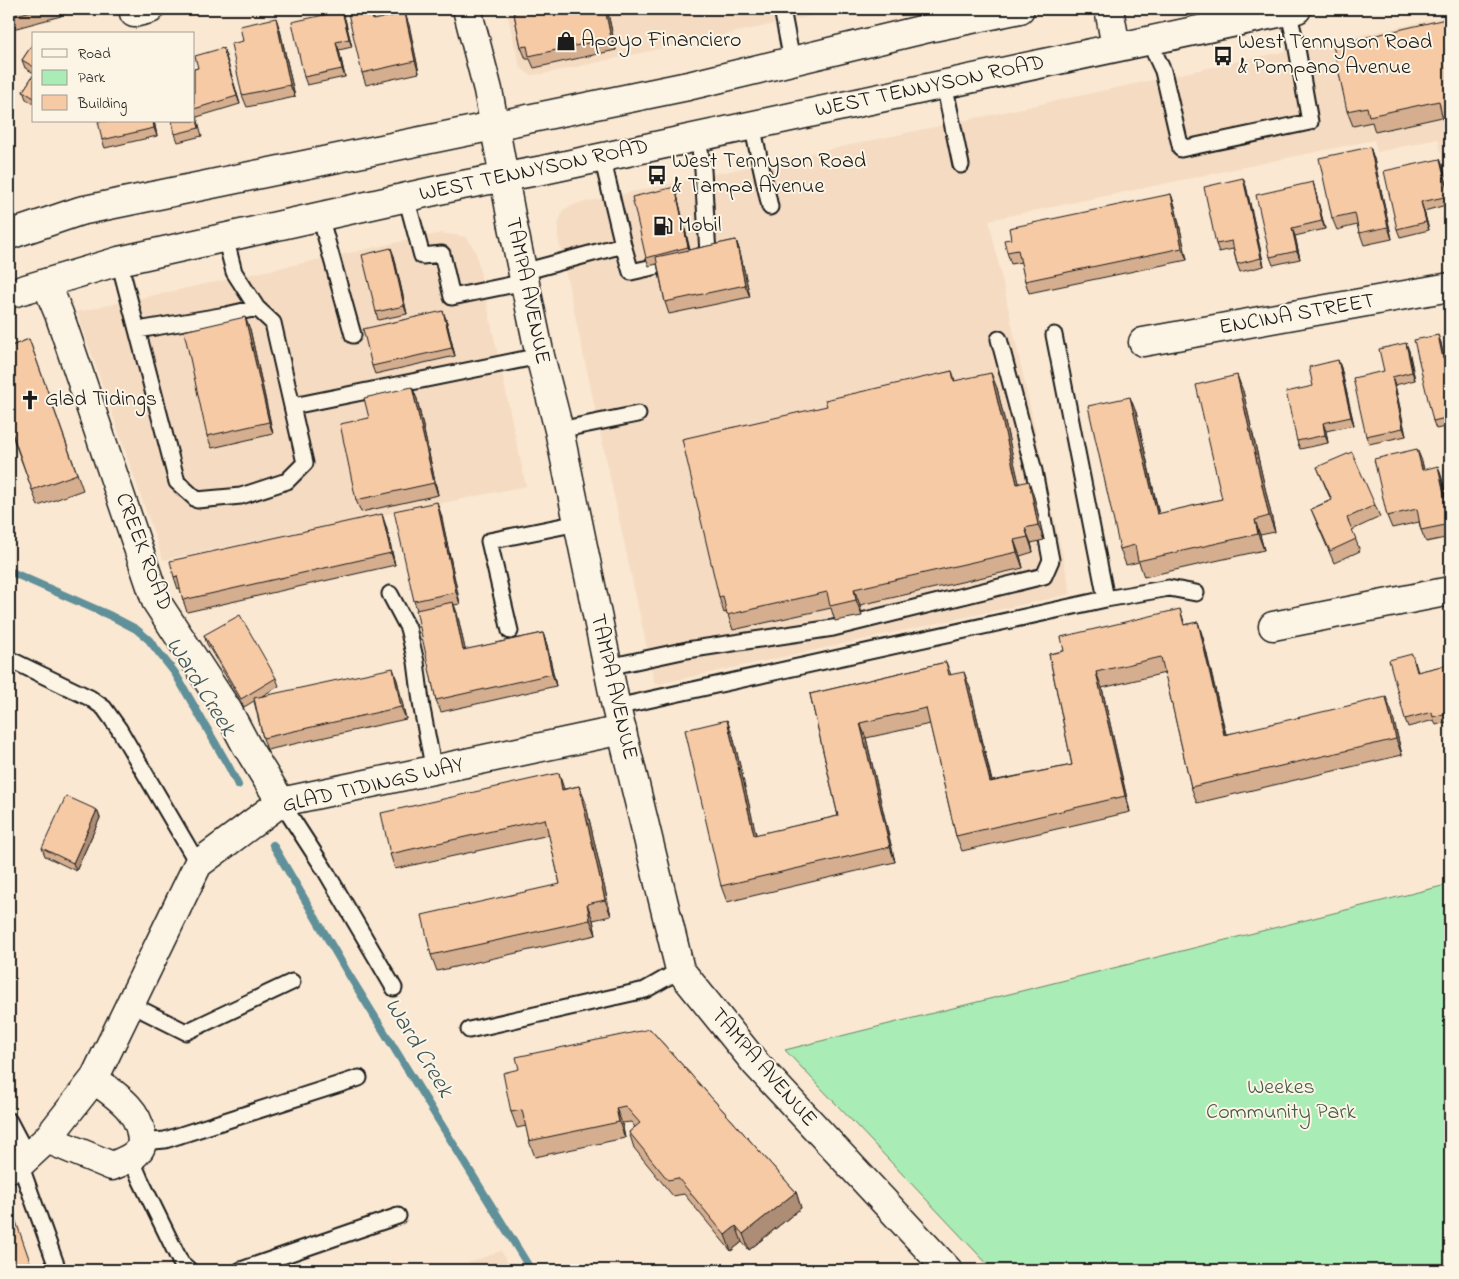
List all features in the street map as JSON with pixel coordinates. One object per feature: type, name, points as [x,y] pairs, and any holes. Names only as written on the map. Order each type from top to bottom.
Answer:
[{"type":"street","points":[[133,9],[134,13],[150,9]]},
{"type":"street","name":"TAMPA AVENUE","points":[[467,9],[488,90],[540,356],[559,430],[619,719],[680,970],[756,1064],[948,1270]]},
{"type":"street","points":[[9,234],[80,211],[688,86],[792,61],[932,18],[1020,9]]},
{"type":"street","points":[[1109,9],[1116,47]]},
{"type":"street","name":"WEST TENNYSON ROAD","points":[[9,294],[119,261],[225,237],[1293,10]]},
{"type":"street","name":"CREEK ROAD","points":[[46,283],[59,314],[156,601],[228,711],[246,745],[281,802]]},
{"type":"street","name":"ENCINA STREET","points":[[1143,342],[1450,287]]},
{"type":"street","points":[[1273,626],[1450,591]]},
{"type":"street","name":"GLAD TIDINGS WAY","points":[[26,1157],[94,1079],[198,864],[281,802],[434,771],[619,719]]},
{"type":"street","points":[[26,1157],[112,1166],[137,1150],[139,1122],[126,1104],[94,1079]]},
{"type":"lane","points":[[782,9],[792,61]]},
{"type":"lane","points":[[1149,41],[1163,71],[1181,148],[1310,122],[1296,43],[1293,10]]},
{"type":"lane","points":[[944,84],[962,166]]},
{"type":"lane","points":[[752,125],[770,207]]},
{"type":"lane","points":[[602,157],[632,272],[708,254],[704,170],[698,137]]},
{"type":"lane","points":[[406,197],[422,256],[442,254],[452,298],[624,245]]},
{"type":"lane","points":[[320,216],[353,336]]},
{"type":"lane","points":[[119,261],[177,482],[197,500],[241,496],[287,481],[305,463],[273,323],[257,308],[234,272],[225,237]]},
{"type":"lane","points":[[138,330],[257,308]]},
{"type":"lane","points":[[1054,335],[1106,599]]},
{"type":"lane","points":[[608,668],[687,650],[833,628],[1044,576],[1051,560],[1034,471],[999,339]]},
{"type":"lane","points":[[292,406],[540,356]]},
{"type":"lane","points":[[559,430],[638,414]]},
{"type":"lane","points":[[510,631],[489,541],[578,523]]},
{"type":"lane","points":[[619,719],[1106,599],[1169,588],[1196,593]]},
{"type":"lane","points":[[390,594],[408,628],[416,662],[422,709],[434,771]]},
{"type":"lane","points":[[9,659],[90,698],[104,708],[119,729],[198,864]]},
{"type":"lane","points":[[281,802],[394,988]]},
{"type":"lane","points":[[469,1030],[645,990],[680,970]]},
{"type":"lane","points":[[130,1004],[186,1032],[292,982]]},
{"type":"lane","points":[[189,1270],[181,1263],[140,1179],[137,1150],[359,1078]]},
{"type":"lane","points":[[9,1121],[26,1157],[58,1270]]},
{"type":"lane","points":[[241,1270],[398,1216]]},
{"type":"shaded area","points":[[506,9],[844,9],[543,74],[530,75],[520,67]]},
{"type":"shaded area","points":[[1450,16],[1450,159],[1443,161],[1438,139],[1377,152],[1374,140],[989,220],[1071,594],[655,685],[558,237],[558,225],[563,210],[576,204]]},
{"type":"shaded area","points":[[441,233],[467,237],[476,253],[526,486],[163,560],[77,312]]},
{"type":"shaded area","points":[[501,1251],[512,1270],[449,1270]]},
{"type":"green space","name":"Weekes Community Park","points":[[1450,884],[1450,1270],[993,1270],[785,1050]]},
{"type":"building","points":[[9,9],[39,9],[9,17]]},
{"type":"building","points":[[347,9],[370,9],[373,20],[405,13],[415,61],[362,73]]},
{"type":"building","points":[[513,9],[605,9],[611,38],[529,56],[527,46],[521,47]]},
{"type":"building","points":[[342,11],[349,39],[336,42],[342,69],[304,77],[292,22]]},
{"type":"building","points":[[276,18],[290,85],[242,95],[231,44],[243,41],[240,26]]},
{"type":"building","points":[[1450,18],[1450,114],[1442,116],[1439,101],[1369,116],[1367,107],[1347,111],[1333,45]]},
{"type":"building","points":[[32,45],[32,66],[22,60]]},
{"type":"building","points":[[223,48],[237,96],[195,109],[195,69],[198,68],[195,56]]},
{"type":"building","points":[[32,77],[32,97],[23,91]]},
{"type":"building","points":[[195,113],[199,128],[175,134],[172,122],[195,122]]},
{"type":"building","points":[[98,122],[153,122],[154,128],[102,140]]},
{"type":"building","points":[[1370,147],[1388,227],[1359,233],[1355,213],[1332,218],[1319,158]]},
{"type":"building","points":[[1440,159],[1449,196],[1421,202],[1426,222],[1397,229],[1384,171]]},
{"type":"building","points":[[1243,178],[1261,258],[1237,264],[1232,241],[1216,244],[1204,187]]},
{"type":"building","points":[[1313,182],[1322,221],[1292,228],[1297,251],[1270,257],[1256,195]]},
{"type":"building","points":[[675,187],[688,247],[646,258],[632,197]]},
{"type":"building","points":[[1171,194],[1182,248],[1025,281],[1018,250],[1007,252],[1004,240],[1011,239],[1009,228]]},
{"type":"building","points":[[736,240],[745,285],[665,302],[656,257]]},
{"type":"building","points":[[391,248],[404,306],[376,312],[362,255]]},
{"type":"building","points":[[443,311],[452,348],[372,366],[363,329]]},
{"type":"building","points":[[245,317],[269,422],[207,436],[184,331]]},
{"type":"building","points":[[1438,335],[1443,359],[1450,357],[1450,417],[1433,421],[1414,340]]},
{"type":"building","name":"Glad Tidings","points":[[29,339],[77,474],[32,490],[9,424],[9,347]]},
{"type":"building","points":[[1406,343],[1412,372],[1392,377],[1403,428],[1366,436],[1353,378],[1384,371],[1379,349]]},
{"type":"building","points":[[1338,360],[1351,417],[1323,423],[1325,435],[1297,441],[1286,392],[1313,386],[1309,367]]},
{"type":"building","points":[[952,371],[954,381],[991,373],[1017,484],[1029,481],[1038,525],[1025,528],[1028,537],[1014,540],[1017,552],[854,589],[856,600],[830,606],[827,592],[727,615],[723,596],[719,597],[682,439],[827,406],[825,400]]},
{"type":"building","points":[[1237,375],[1269,516],[1255,520],[1258,534],[1138,561],[1135,545],[1120,549],[1088,406],[1130,397],[1157,514],[1222,499],[1196,385]]},
{"type":"building","points":[[412,387],[434,483],[356,500],[340,424],[369,418],[364,398]]},
{"type":"building","points":[[1417,449],[1422,470],[1438,466],[1450,524],[1421,530],[1417,509],[1387,516],[1374,459]]},
{"type":"building","points":[[1352,452],[1375,505],[1347,518],[1356,539],[1330,551],[1311,509],[1332,500],[1317,467]]},
{"type":"building","points":[[1450,466],[1450,489],[1445,468]]},
{"type":"building","points":[[437,502],[456,592],[414,601],[394,511]]},
{"type":"building","points":[[382,514],[391,553],[183,600],[177,576],[174,577],[170,561]]},
{"type":"building","points":[[453,602],[463,650],[543,633],[552,674],[436,700],[416,610]]},
{"type":"building","points":[[1180,609],[1184,625],[1198,622],[1224,735],[1386,697],[1396,739],[1191,787],[1161,657],[1096,672],[1125,796],[956,836],[926,708],[860,723],[890,847],[721,886],[685,730],[727,720],[754,835],[838,816],[810,694],[946,662],[949,675],[964,672],[990,782],[1072,765],[1049,654],[1064,651],[1061,637]]},
{"type":"building","points":[[240,615],[276,678],[241,699],[204,635]]},
{"type":"building","points":[[1412,654],[1417,672],[1450,664],[1450,712],[1433,717],[1432,712],[1405,719],[1389,660]]},
{"type":"building","points":[[393,668],[401,707],[263,738],[254,698]]},
{"type":"building","points":[[559,773],[562,790],[579,786],[605,900],[587,904],[590,920],[431,955],[422,915],[560,884],[545,819],[390,854],[381,813]]},
{"type":"building","points":[[66,796],[97,810],[73,863],[42,848]]},
{"type":"building","points":[[650,1029],[796,1192],[743,1234],[736,1226],[725,1235],[678,1178],[668,1180],[629,1132],[640,1123],[625,1106],[616,1108],[619,1122],[529,1141],[522,1110],[511,1112],[503,1073],[519,1069],[516,1057]]},
{"type":"building","points":[[12,1210],[33,1270],[9,1270],[9,1211]]},
{"type":"waterway","name":"Ward Creek","points":[[9,571],[111,616],[136,629],[149,640],[175,673],[238,785]]},
{"type":"waterway","name":"Ward Creek","points":[[273,845],[346,970],[531,1270]]},
{"type":"place","name":"Apoyo Financiero","points":[[566,41]]},
{"type":"place","name":"West Tennyson Road & Pompano Avenue","points":[[1223,56]]},
{"type":"place","name":"West Tennyson Road & Tampa Avenue","points":[[657,175]]},
{"type":"place","name":"Mobil","points":[[663,226]]},
{"type":"place","name":"Glad Tidings","points":[[30,400]]}]
